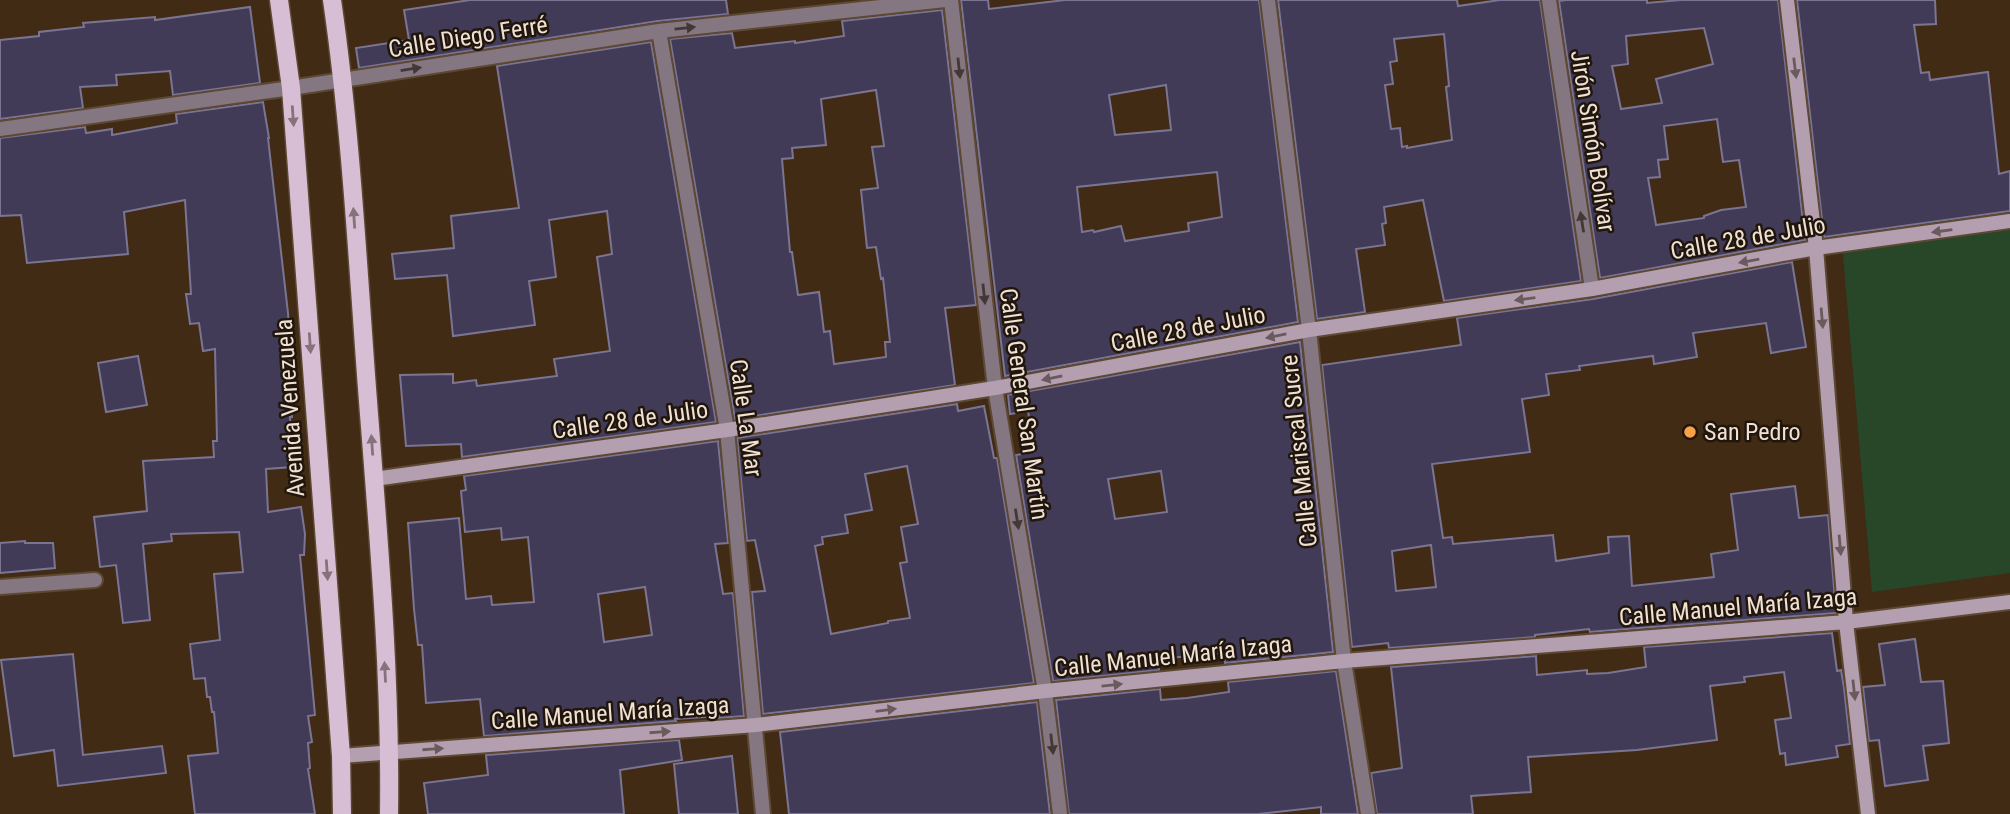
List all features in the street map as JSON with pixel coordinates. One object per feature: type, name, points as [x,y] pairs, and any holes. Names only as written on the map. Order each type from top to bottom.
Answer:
[{"type":"main road","name":"Avenida Venezuela","points":[[279,0],[291,88],[341,756],[342,814]]},
{"type":"main road","points":[[332,0],[344,79],[374,479],[390,752],[389,814]]},
{"type":"street","name":"Calle Diego Ferré","points":[[0,129],[291,88],[659,31],[945,0]]},
{"type":"street","name":"Calle General San Martín","points":[[951,0],[995,388],[1045,691],[1060,814]]},
{"type":"street","name":"Calle Mariscal Sucre","points":[[1268,0],[1309,330],[1344,661],[1368,814]]},
{"type":"street","name":"Jirón Simón Bolívar","points":[[1549,0],[1592,289]]},
{"type":"street","points":[[1787,0],[1816,248],[1846,622],[1868,814]]},
{"type":"street","name":"Calle La Mar","points":[[659,31],[727,430],[764,814]]},
{"type":"street","name":"Calle 28 de Julio","points":[[374,479],[727,430],[995,388],[1309,330],[1592,289],[1816,248],[2010,221]]},
{"type":"street","points":[[0,587],[95,580]]},
{"type":"street","name":"Calle Manuel María Izaga","points":[[341,756],[756,725],[1045,691],[1344,661],[1846,622],[2010,602]]},
{"type":"green space","points":[[2010,224],[2010,573],[1872,592],[1842,244]]},
{"type":"building","points":[[470,0],[726,0],[728,14],[658,21],[359,68],[356,48],[409,40],[404,10]]},
{"type":"building","points":[[961,0],[988,0],[989,9],[1065,0],[1259,0],[1298,322],[1005,376]],"holes":[[[1166,85],[1171,130],[1115,135],[1109,95]],[[1217,172],[1222,217],[1188,223],[1189,231],[1125,241],[1121,226],[1082,232],[1077,187]]]},
{"type":"building","points":[[1278,0],[1457,0],[1458,6],[1500,0],[1540,0],[1581,281],[1444,301],[1423,200],[1384,207],[1386,223],[1382,224],[1385,245],[1356,249],[1365,312],[1317,319]],"holes":[[[1444,34],[1449,86],[1446,87],[1452,140],[1402,147],[1400,128],[1391,129],[1385,85],[1393,84],[1390,62],[1397,61],[1394,39]]]},
{"type":"building","points":[[1647,0],[1647,3],[1681,0],[1778,0],[1805,240],[1600,278],[1559,1]],"holes":[[[1704,28],[1713,64],[1656,79],[1662,103],[1621,109],[1612,66],[1628,64],[1626,36]],[[1717,119],[1723,162],[1739,160],[1746,207],[1721,210],[1704,218],[1656,225],[1648,178],[1660,177],[1658,160],[1668,159],[1664,126]]]},
{"type":"building","points":[[1797,0],[1935,0],[1936,24],[1914,25],[1921,73],[1929,72],[1930,80],[1988,72],[1999,174],[2010,171],[2010,211],[1824,237]]},
{"type":"building","points":[[250,7],[260,83],[173,95],[170,71],[116,75],[117,85],[80,87],[83,108],[0,119],[0,40],[84,27],[83,23],[155,17],[155,20]]},
{"type":"building","points":[[942,10],[976,305],[945,308],[955,385],[735,419],[670,39],[732,33],[735,48],[795,43],[844,36],[842,21]],"holes":[[[876,90],[884,146],[872,147],[878,188],[861,190],[867,248],[876,247],[881,279],[883,278],[890,342],[885,342],[886,357],[834,364],[830,331],[824,332],[819,292],[798,295],[790,252],[782,159],[793,158],[792,148],[826,145],[821,99]]]},
{"type":"building","points":[[651,42],[716,422],[462,457],[461,444],[406,446],[400,375],[453,374],[453,383],[476,380],[477,386],[557,376],[554,359],[610,351],[597,257],[612,254],[607,211],[549,220],[556,277],[529,281],[535,325],[453,336],[447,275],[395,279],[392,254],[454,248],[451,216],[519,208],[497,66]]},
{"type":"building","points":[[263,102],[288,313],[293,399],[290,399],[290,417],[293,467],[266,469],[268,512],[301,507],[305,534],[304,555],[300,555],[315,715],[308,716],[312,742],[308,743],[308,769],[315,814],[195,814],[188,756],[218,753],[214,712],[210,697],[207,697],[205,678],[194,679],[190,644],[220,640],[214,574],[243,572],[239,532],[171,534],[172,541],[143,544],[150,620],[123,623],[116,565],[100,567],[94,517],[147,511],[143,461],[214,457],[213,441],[217,441],[215,349],[203,351],[199,323],[190,324],[186,294],[191,294],[185,200],[124,212],[128,254],[27,263],[21,215],[0,216],[0,138],[85,127],[86,133],[112,129],[112,135],[177,123],[176,114]]},
{"type":"building","points":[[1792,262],[1806,347],[1771,353],[1766,323],[1693,333],[1697,357],[1654,364],[1653,356],[1579,366],[1580,370],[1546,374],[1549,395],[1522,399],[1530,452],[1432,464],[1443,538],[1452,537],[1453,544],[1553,535],[1556,561],[1609,553],[1608,537],[1629,536],[1632,586],[1714,577],[1711,554],[1738,550],[1731,494],[1795,486],[1799,518],[1828,515],[1836,613],[1590,632],[1589,629],[1535,637],[1389,648],[1388,643],[1352,647],[1322,365],[1461,345],[1457,318],[1593,299]],"holes":[[[1431,545],[1436,587],[1396,591],[1392,551]]]},
{"type":"building","points":[[1300,342],[1333,652],[1225,663],[1224,653],[1158,659],[1159,670],[1053,681],[1016,455],[1034,452],[1028,411],[1010,414],[1008,395]],"holes":[[[1161,471],[1167,512],[1115,519],[1108,479]]]},
{"type":"building","points":[[138,356],[147,405],[106,412],[98,363]]},
{"type":"building","points":[[957,404],[958,411],[984,406],[994,458],[997,458],[1034,683],[763,714],[752,592],[765,591],[755,540],[747,541],[737,438]],"holes":[[[907,466],[918,524],[901,527],[907,562],[900,563],[910,618],[831,634],[815,546],[823,544],[822,537],[848,533],[845,515],[872,510],[865,474]]]},
{"type":"building","points":[[718,441],[728,543],[715,544],[723,594],[733,593],[744,716],[675,719],[676,721],[484,736],[480,699],[426,703],[422,645],[418,645],[414,609],[408,523],[459,518],[466,599],[491,596],[492,605],[534,602],[528,537],[502,540],[501,528],[465,532],[461,491],[466,490],[464,476]],"holes":[[[645,587],[652,635],[604,642],[598,594]]]},
{"type":"building","points":[[0,543],[53,543],[55,568],[0,573]]},
{"type":"building","points":[[1832,633],[1837,671],[1841,670],[1844,688],[1850,744],[1836,746],[1838,757],[1786,765],[1785,753],[1780,754],[1775,720],[1791,718],[1784,672],[1744,677],[1745,682],[1710,686],[1717,740],[1637,750],[1528,757],[1531,792],[1471,796],[1473,814],[1377,814],[1371,773],[1402,768],[1391,667],[1536,656],[1537,675],[1587,670],[1587,674],[1608,673],[1646,667],[1644,647]]},
{"type":"building","points":[[1915,639],[1921,682],[1943,681],[1949,743],[1923,746],[1928,780],[1885,786],[1879,740],[1869,741],[1863,687],[1885,685],[1879,644]]},
{"type":"building","points":[[73,654],[83,755],[162,746],[166,773],[58,786],[54,750],[14,756],[1,660]]},
{"type":"building","points":[[1336,671],[1358,814],[1321,814],[1321,807],[1258,814],[1069,814],[1056,700],[1160,689],[1161,700],[1187,698],[1229,692],[1228,682]]},
{"type":"building","points":[[1037,702],[1050,814],[789,814],[780,732]]},
{"type":"building","points":[[679,740],[682,760],[620,770],[624,814],[428,814],[424,783],[488,775],[486,755]]},
{"type":"building","points":[[732,756],[738,814],[679,814],[674,764]]},
{"type":"place","name":"San Pedro","points":[[1690,432]]}]
